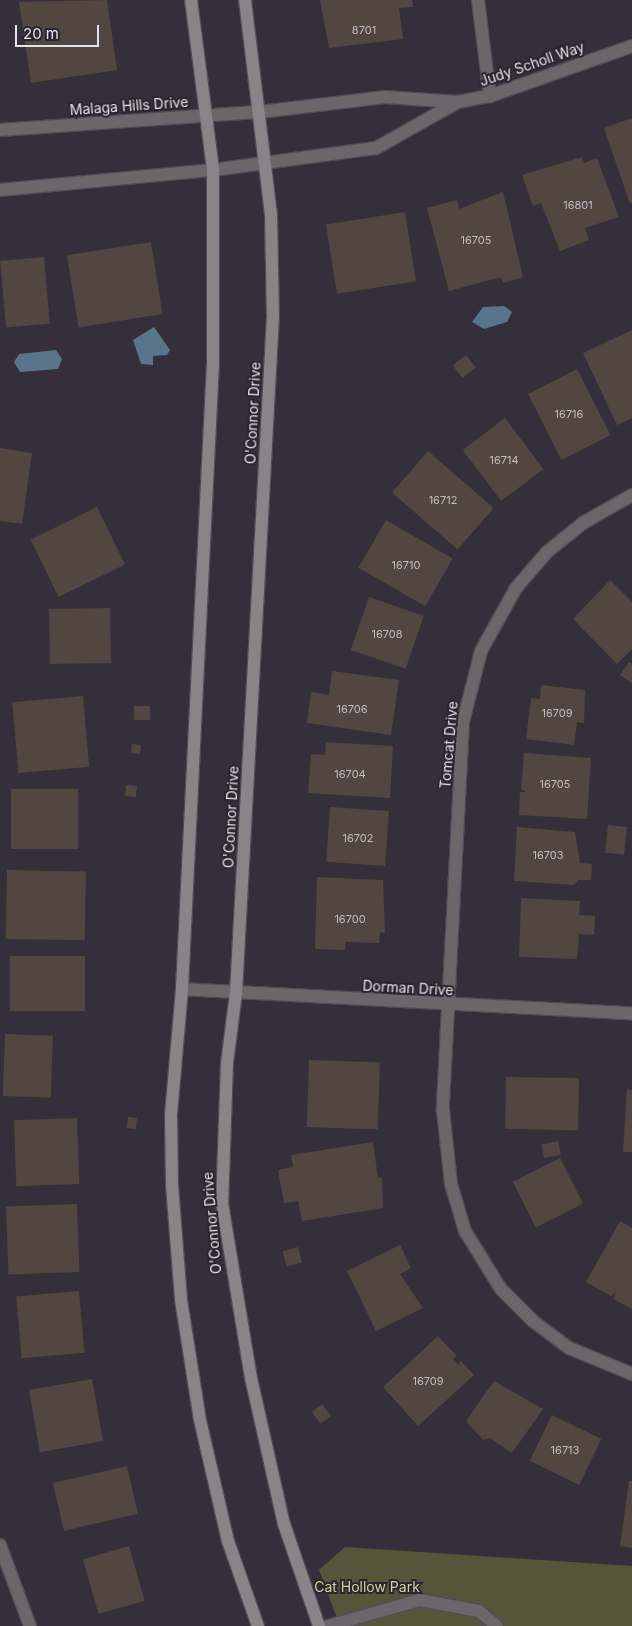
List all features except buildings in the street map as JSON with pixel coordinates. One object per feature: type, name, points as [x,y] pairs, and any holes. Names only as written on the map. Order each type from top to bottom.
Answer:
[{"type":"main road","points":[[191,0],[213,170],[213,363],[182,989],[171,1114],[181,1300],[200,1420],[228,1541],[258,1626]]},
{"type":"main road","name":"O'Connor Drive","points":[[245,0],[260,112],[274,316],[236,993],[222,1162],[229,1262],[284,1524],[319,1626]]},
{"type":"street","points":[[478,0],[490,96]]},
{"type":"street","name":"Judy Scholl Way","points":[[260,112],[385,97],[458,102],[490,96],[632,46]]},
{"type":"street","points":[[0,190],[213,170],[376,148],[458,102]]},
{"type":"street","name":"Malaga Hills Drive","points":[[0,130],[260,112]]},
{"type":"street","name":"Tomcat Drive","points":[[632,494],[583,522],[547,552],[516,588],[481,651],[463,722],[443,1110],[451,1184],[465,1231],[501,1289],[533,1321],[569,1348],[632,1374]]},
{"type":"street","name":"Dorman Drive","points":[[182,989],[449,1005],[632,1013]]},
{"type":"street","points":[[0,1545],[30,1626]]},
{"type":"street","points":[[328,1626],[420,1600],[479,1611],[497,1626]]},
{"type":"green space","name":"Cat Hollow Park","points":[[345,1547],[632,1566],[632,1626],[340,1626],[319,1570]]},
{"type":"water","points":[[504,306],[512,312],[507,322],[484,329],[472,322],[483,307]]},
{"type":"water","points":[[154,327],[170,350],[167,355],[153,356],[153,365],[141,364],[133,340]]},
{"type":"water","points":[[56,350],[62,359],[58,369],[20,372],[14,362],[19,354]]}]
